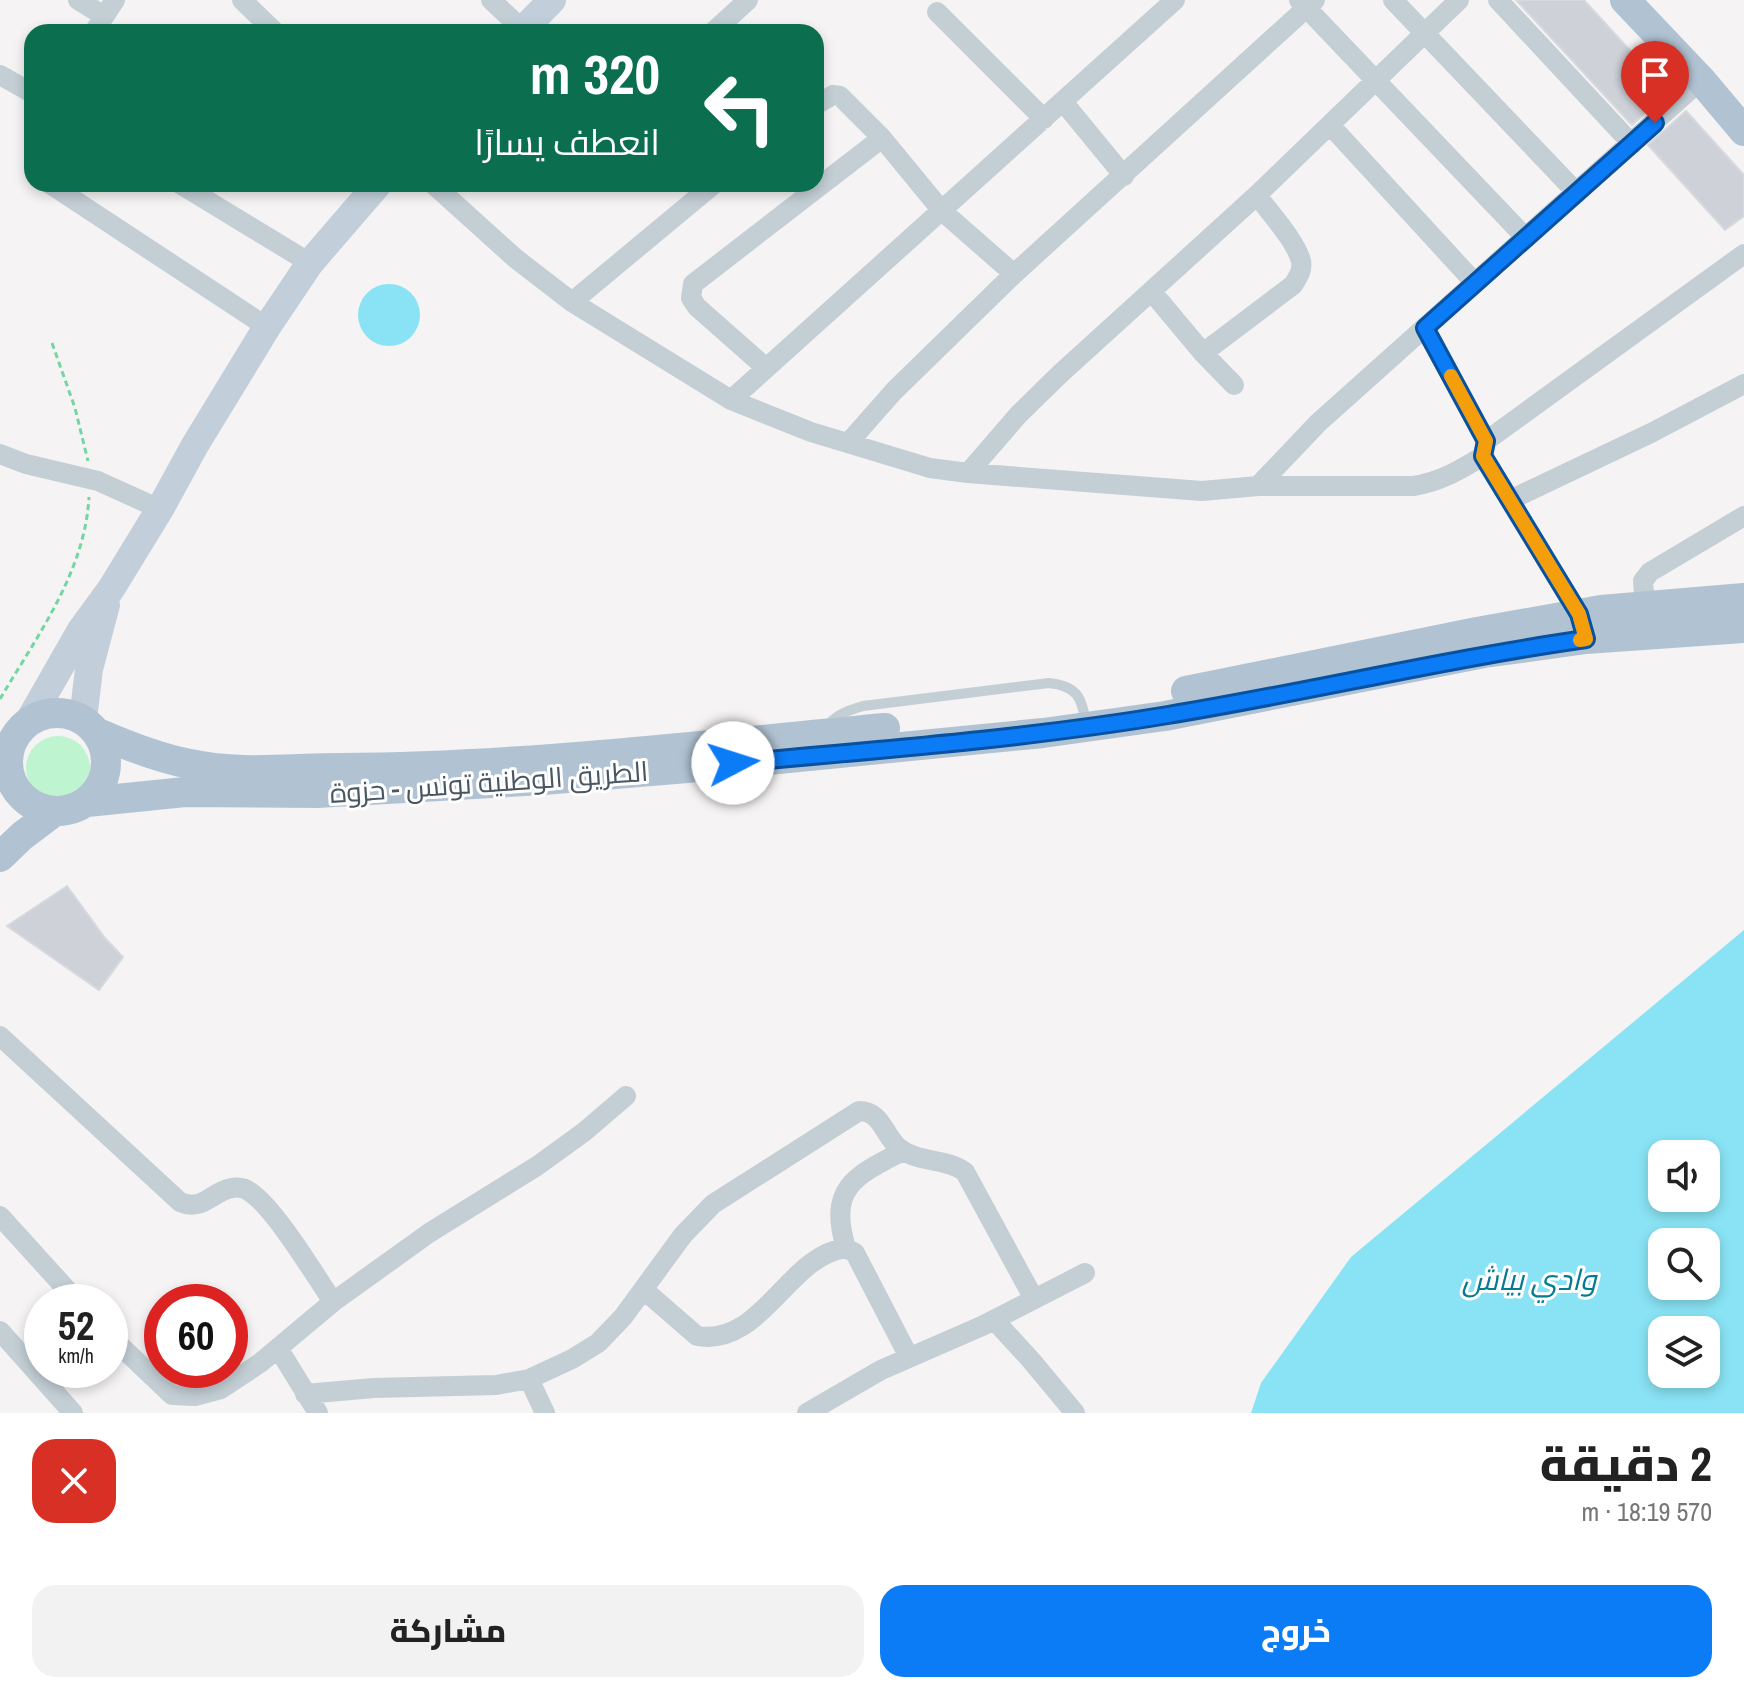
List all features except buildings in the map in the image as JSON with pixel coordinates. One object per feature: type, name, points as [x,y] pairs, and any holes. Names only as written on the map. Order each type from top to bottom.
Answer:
[{"type":"main road","points":[[1625,0],[1701,80],[1744,131]]},
{"type":"main road","name":"الطريق الوطنية تونس - حزوة","points":[[87,802],[185,792],[404,790],[732,753],[820,734],[1015,716],[1165,716],[1484,653],[1645,606],[1744,598]]},
{"type":"main road","name":"الطريق الوطنية تونس - حزوة","points":[[1582,626],[1744,628]]},
{"type":"main road","points":[[56,712],[70,714],[91,726],[106,750],[107,770],[100,788],[87,802],[72,809],[55,811],[37,807],[22,797],[11,781],[5,755],[18,731],[42,714],[56,712]]},
{"type":"main road","name":"الطريق الوطنية تونس - حزوة","points":[[91,726],[157,756],[191,765],[244,770],[732,753],[1028,734],[1085,716]]},
{"type":"main road","points":[[0,857],[55,811]]},
{"type":"street","points":[[78,0],[104,16]]},
{"type":"street","points":[[242,0],[267,24]]},
{"type":"street","points":[[491,0],[515,24]]},
{"type":"street","points":[[529,24],[552,0]]},
{"type":"street","points":[[722,24],[748,0]]},
{"type":"street","points":[[1393,0],[1577,193]]},
{"type":"street","points":[[968,473],[1019,414],[1257,195],[1459,0]]},
{"type":"street","points":[[1498,0],[1632,144]]},
{"type":"street","points":[[731,400],[1064,103],[1167,2]]},
{"type":"street","points":[[849,442],[910,375],[1014,274],[1124,176],[1307,3],[1375,81],[1526,238]]},
{"type":"street","points":[[937,12],[1044,119]]},
{"type":"street","points":[[0,75],[24,88]]},
{"type":"street","points":[[1258,486],[1318,423],[1701,80]]},
{"type":"street","points":[[824,100],[833,95],[840,96],[882,138],[942,211],[1014,274]]},
{"type":"street","points":[[1064,103],[1124,176]]},
{"type":"street","points":[[1330,125],[1475,283]]},
{"type":"street","points":[[824,183],[882,138]]},
{"type":"street","points":[[62,192],[267,327]]},
{"type":"street","points":[[193,192],[310,263]]},
{"type":"street","points":[[29,721],[81,630],[111,589],[267,327],[310,263],[371,192]]},
{"type":"street","points":[[442,192],[515,258],[572,302],[731,400],[811,432],[930,468],[1202,491],[1258,486],[1413,486],[1432,483],[1451,475],[1744,254]]},
{"type":"street","points":[[572,302],[704,192]]},
{"type":"street","points":[[765,367],[697,307],[691,298],[693,284],[812,192]]},
{"type":"street","points":[[1203,353],[1293,285],[1301,272],[1301,262],[1295,249],[1257,195]]},
{"type":"street","points":[[1152,292],[1234,385]]},
{"type":"street","points":[[1425,328],[1510,500],[1582,626]]},
{"type":"street","points":[[1510,500],[1651,433],[1744,384]]},
{"type":"street","points":[[0,454],[26,464],[90,479],[160,509]]},
{"type":"street","points":[[1645,606],[1643,581],[1650,572],[1744,516]]},
{"type":"street","points":[[91,726],[89,669],[111,589]]},
{"type":"street","points":[[0,1036],[180,1202],[188,1206],[200,1204],[225,1189],[238,1187],[250,1191],[266,1206],[333,1302]]},
{"type":"street","points":[[128,1354],[172,1395],[208,1394],[221,1389],[278,1348],[333,1302],[429,1233],[537,1166],[626,1096]]},
{"type":"street","points":[[305,1394],[374,1388],[496,1385],[529,1379],[598,1343],[644,1290],[683,1235],[713,1204],[859,1111],[872,1114],[903,1151],[958,1167],[965,1172],[1034,1299]]},
{"type":"street","points":[[846,1248],[838,1220],[846,1188],[854,1177],[903,1151]]},
{"type":"street","points":[[0,1216],[62,1284]]},
{"type":"street","points":[[644,1290],[697,1336],[712,1336],[731,1330],[764,1311],[805,1267],[846,1248],[855,1253],[909,1357]]},
{"type":"street","points":[[807,1413],[834,1395],[909,1357],[994,1320],[1085,1273]]},
{"type":"street","points":[[994,1320],[1075,1413]]},
{"type":"street","points":[[0,1331],[73,1413]]},
{"type":"street","points":[[278,1348],[318,1413]]},
{"type":"street","points":[[529,1379],[545,1413]]},
{"type":"street","points":[[834,1395],[848,1413]]},
{"type":"path","points":[[0,699],[62,595],[88,518],[90,479],[86,448],[52,343]]},
{"type":"green space","points":[[58,736],[76,742],[84,750],[90,768],[84,786],[76,794],[58,800],[40,794],[32,786],[26,768],[32,750],[40,742]]},
{"type":"water","points":[[389,284],[401,286],[411,293],[418,303],[418,327],[411,337],[401,344],[389,346],[377,344],[367,337],[360,327],[358,315],[360,303],[367,293],[377,286]]},
{"type":"water","name":"وادي بياش","points":[[1744,930],[1744,1413],[1251,1413],[1261,1383],[1351,1257]]},
{"type":"slow traffic","points":[[1451,376],[1486,441],[1483,456],[1579,614],[1586,639],[1580,640]]},
{"type":"route","points":[[733,763],[1043,733],[1165,716],[1484,653],[1586,639],[1579,614],[1483,456],[1486,441],[1425,328],[1655,123]]}]
